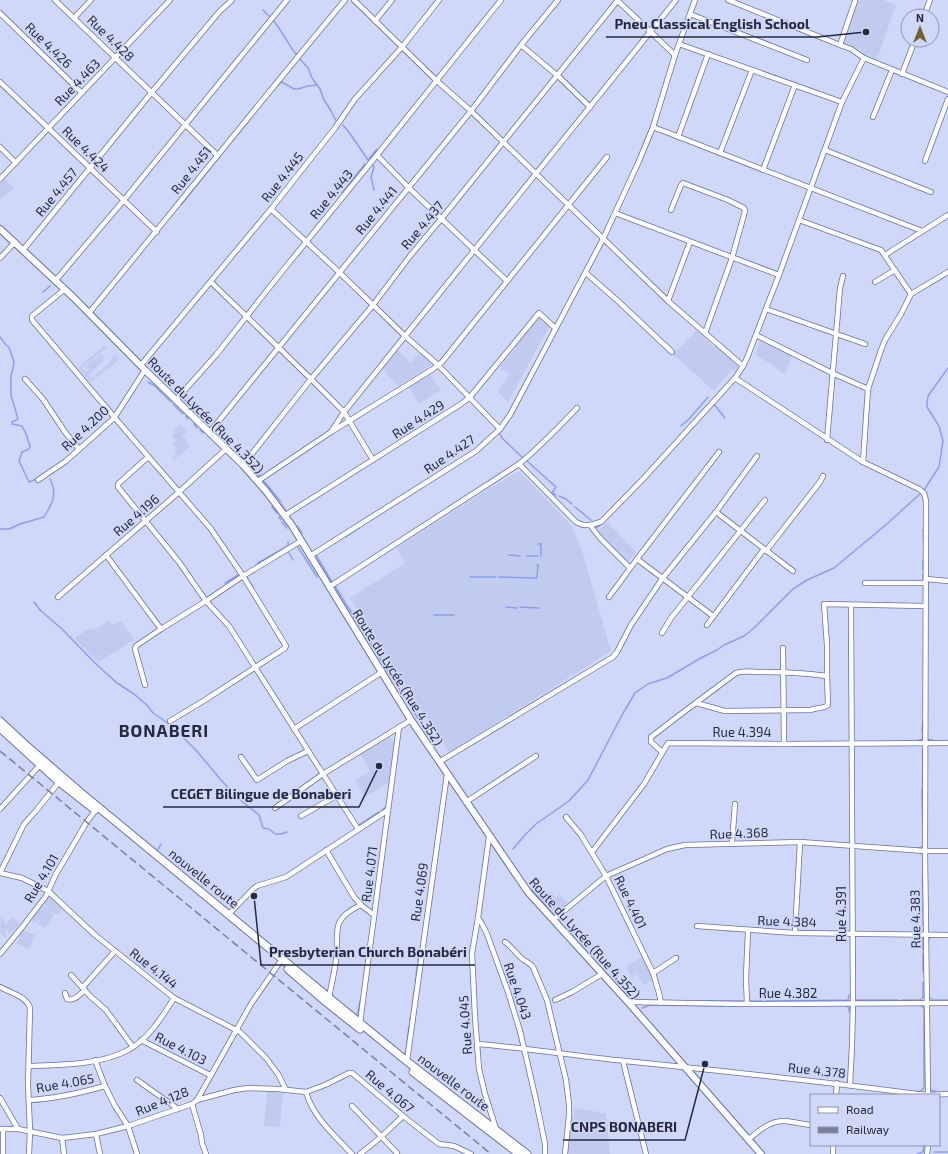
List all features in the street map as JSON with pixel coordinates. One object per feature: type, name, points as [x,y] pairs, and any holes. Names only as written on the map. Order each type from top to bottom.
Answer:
[{"type":"highway","name":"nouvelle route","points":[[0,720],[28,747],[84,795],[360,1023],[527,1154]]},
{"type":"highway","name":"nouvelle route","points":[[0,728],[59,782],[280,962],[326,1002],[519,1154]]},
{"type":"main road","name":"Route du Lycée (Rue 4.352)","points":[[0,228],[56,280],[143,368],[243,465],[275,501],[411,720],[489,837],[528,892],[628,1002],[761,1154]]},
{"type":"street","name":"Rue 4.428","points":[[55,0],[217,155]]},
{"type":"street","points":[[74,18],[91,0]]},
{"type":"street","name":"Rue 4.463","points":[[0,179],[170,0]]},
{"type":"street","name":"Rue 4.457","points":[[23,250],[152,92],[220,11],[232,0]]},
{"type":"street","points":[[56,280],[124,200],[287,0]]},
{"type":"street","name":"Rue 4.451","points":[[89,313],[157,232],[217,155],[345,0]]},
{"type":"street","points":[[354,0],[437,81],[504,142],[668,301],[743,366]]},
{"type":"street","points":[[375,21],[392,0]]},
{"type":"street","name":"Rue 4.445","points":[[143,368],[335,128],[355,99],[402,47],[439,0]]},
{"type":"street","name":"Rue 4.443","points":[[176,400],[216,355],[501,0]]},
{"type":"street","name":"Rue 4.441","points":[[209,433],[409,188],[558,0]]},
{"type":"street","points":[[617,0],[675,56]]},
{"type":"street","name":"Rue 4.437","points":[[243,465],[311,379],[373,305],[410,256],[558,76],[617,0]]},
{"type":"street","points":[[331,432],[344,412],[474,249],[676,0]]},
{"type":"street","name":"Rue 4.427","points":[[310,556],[476,451],[500,429],[510,415],[555,328],[586,273],[639,161],[653,127],[675,56],[695,0]]},
{"type":"street","points":[[728,0],[851,49],[864,58],[948,92]]},
{"type":"street","points":[[840,45],[855,1]]},
{"type":"street","name":"Rue 4.426","points":[[0,13],[82,93]]},
{"type":"street","points":[[690,14],[808,60]]},
{"type":"street","points":[[679,44],[842,102]]},
{"type":"street","points":[[521,45],[558,76],[590,107]]},
{"type":"street","points":[[902,74],[912,48]]},
{"type":"street","points":[[678,136],[708,54]]},
{"type":"street","points":[[519,464],[576,522],[583,525],[590,525],[601,522],[644,478],[735,378],[743,366],[756,335],[800,220],[842,102],[864,58]]},
{"type":"street","points":[[720,153],[752,70]]},
{"type":"street","points":[[873,117],[892,70]]},
{"type":"street","name":"Rue 4.424","points":[[0,82],[157,232]]},
{"type":"street","points":[[763,170],[795,85]]},
{"type":"street","points":[[925,161],[948,99]]},
{"type":"street","points":[[653,127],[922,231]]},
{"type":"street","points":[[0,148],[16,163]]},
{"type":"street","points":[[825,150],[931,192]]},
{"type":"street","points":[[377,155],[409,188],[507,280]]},
{"type":"street","points":[[258,482],[331,432],[442,362],[607,156]]},
{"type":"street","points":[[671,210],[683,183],[742,206],[745,210],[732,258],[705,333]]},
{"type":"street","points":[[271,209],[307,241],[405,336],[438,365],[500,429]]},
{"type":"street","points":[[615,213],[779,275]]},
{"type":"street","points":[[885,255],[948,215]]},
{"type":"street","points":[[800,220],[881,250],[911,294]]},
{"type":"street","points":[[0,258],[15,242]]},
{"type":"street","points":[[668,301],[690,242]]},
{"type":"street","points":[[875,282],[895,270]]},
{"type":"street","points":[[735,378],[827,440],[863,462],[868,388],[885,340],[902,314],[911,294],[948,272]]},
{"type":"street","points":[[586,273],[672,352]]},
{"type":"street","points":[[827,440],[840,288],[843,276]]},
{"type":"street","points":[[211,282],[344,412],[373,460]]},
{"type":"street","points":[[65,289],[32,316],[32,320],[211,530],[243,576],[286,646],[170,722]]},
{"type":"street","points":[[766,309],[865,344]]},
{"type":"street","name":"Rue 4.429","points":[[284,516],[470,397],[539,313],[555,328]]},
{"type":"street","points":[[756,335],[832,373],[868,388]]},
{"type":"street","name":"Rue 4.200","points":[[38,480],[66,461],[114,418],[143,368]]},
{"type":"street","points":[[25,378],[46,404],[65,432],[80,449]]},
{"type":"street","points":[[329,587],[519,464],[550,436],[577,408]]},
{"type":"street","name":"Rue 4.196","points":[[58,597],[180,492],[226,449]]},
{"type":"street","points":[[609,597],[719,452]]},
{"type":"street","points":[[439,762],[613,657],[631,625],[662,579],[716,512],[757,456]]},
{"type":"street","points":[[148,457],[118,486],[179,562],[206,601],[225,620],[358,830]]},
{"type":"street","name":"Rue 4.383","points":[[863,462],[919,489],[924,494],[926,501],[925,851],[928,1094]]},
{"type":"street","points":[[707,625],[820,482],[823,476]]},
{"type":"street","points":[[662,633],[671,618],[765,500]]},
{"type":"street","points":[[716,512],[793,571]]},
{"type":"street","points":[[590,525],[600,538],[630,568]]},
{"type":"street","points":[[145,686],[135,648],[161,629],[243,576],[301,542]]},
{"type":"street","points":[[106,555],[161,629]]},
{"type":"street","points":[[637,559],[713,616]]},
{"type":"street","points":[[865,584],[948,581]]},
{"type":"street","points":[[696,703],[725,711],[811,710],[814,708],[826,707],[828,705],[824,604],[925,606]]},
{"type":"street","name":"Rue 4.391","points":[[850,1085],[853,1003],[851,605]]},
{"type":"street","points":[[783,648],[784,744]]},
{"type":"street","points":[[294,729],[382,672]]},
{"type":"street","points":[[592,852],[644,784],[662,752],[651,742],[652,737],[696,703],[740,672],[807,673],[827,676]]},
{"type":"street","points":[[275,808],[323,774],[411,720]]},
{"type":"street","name":"Rue 4.071","points":[[360,1023],[399,727]]},
{"type":"street","name":"Rue 4.394","points":[[662,752],[668,743],[948,743]]},
{"type":"street","points":[[241,757],[257,780],[285,762],[308,751]]},
{"type":"street","points":[[466,802],[536,756]]},
{"type":"street","points":[[0,809],[40,765]]},
{"type":"street","name":"Rue 4.069","points":[[407,1061],[447,774]]},
{"type":"street","points":[[0,873],[24,824],[36,812],[59,782]]},
{"type":"street","points":[[301,816],[336,796]]},
{"type":"street","points":[[732,844],[735,804]]},
{"type":"street","points":[[229,914],[257,886],[286,877],[388,810]]},
{"type":"street","name":"Rue 4.101","points":[[0,954],[46,896],[56,874],[86,823],[95,811]]},
{"type":"street","name":"Rue 4.401","points":[[566,817],[581,835],[606,876],[653,973],[661,1003]]},
{"type":"street","points":[[478,918],[489,837]]},
{"type":"street","points":[[795,933],[800,842]]},
{"type":"street","name":"Rue 4.368","points":[[553,920],[606,876],[667,849],[685,845],[800,842],[925,851],[948,851]]},
{"type":"street","points":[[326,850],[354,897],[360,905],[374,915]]},
{"type":"street","name":"Rue 4.144","points":[[0,873],[22,878],[48,891],[95,935],[174,998],[236,1029],[266,1058],[278,1074],[286,1090]]},
{"type":"street","points":[[329,997],[339,922],[343,916],[360,905]]},
{"type":"street","name":"Rue 4.045","points":[[478,918],[472,953],[477,1044],[480,1075],[496,1129]]},
{"type":"street","name":"Rue 4.043","points":[[478,918],[487,934],[508,992],[520,1031],[538,1108],[545,1144],[545,1154]]},
{"type":"street","name":"Rue 4.384","points":[[697,926],[795,933],[948,935]]},
{"type":"street","points":[[747,1004],[746,966],[748,930]]},
{"type":"street","points":[[505,942],[521,958],[530,963],[533,967],[547,1000],[566,1080],[569,1104],[565,1154]]},
{"type":"street","points":[[65,993],[67,999],[71,1000],[76,998],[115,951]]},
{"type":"street","points":[[653,973],[676,958]]},
{"type":"street","name":"Rue 4.128","points":[[2,1129],[18,1129],[62,1138],[96,1134],[128,1126],[192,1104],[197,1100],[251,1004],[280,962]]},
{"type":"street","points":[[555,1000],[572,992],[602,974]]},
{"type":"street","points":[[71,975],[106,1010],[133,1046]]},
{"type":"street","points":[[0,986],[24,999],[28,1004],[30,1014],[29,1154]]},
{"type":"street","points":[[29,1066],[70,1064],[95,1060],[116,1055],[128,1050],[141,1040],[160,1020],[174,998]]},
{"type":"street","name":"Rue 4.382","points":[[628,1002],[747,1004],[948,1003]]},
{"type":"street","name":"Rue 4.103","points":[[141,1040],[210,1075]]},
{"type":"street","name":"Rue 4.378","points":[[477,1044],[837,1083],[920,1094]]},
{"type":"street","points":[[95,1060],[105,1086],[115,1106],[128,1126],[137,1154]]},
{"type":"street","points":[[623,1061],[646,1154]]},
{"type":"street","name":"Rue 4.067","points":[[197,1100],[234,1090],[248,1088],[306,1092],[352,1073],[439,1144],[454,1146],[471,1154]]},
{"type":"street","points":[[137,1080],[178,1109]]},
{"type":"street","points":[[836,1094],[837,1083]]},
{"type":"street","name":"Rue 4.065","points":[[29,1100],[61,1097],[82,1093],[105,1086]]},
{"type":"street","points":[[306,1092],[312,1109],[352,1154]]},
{"type":"street","points":[[0,1098],[18,1129]]},
{"type":"street","points":[[192,1104],[201,1135],[203,1148],[206,1154]]},
{"type":"street","points":[[352,1106],[397,1153]]},
{"type":"street","points":[[360,1154],[403,1116]]},
{"type":"street","points":[[748,1140],[762,1128],[780,1122],[785,1121],[810,1125]]},
{"type":"street","points":[[2,1129],[3,1154]]},
{"type":"street","points":[[96,1134],[100,1154]]},
{"type":"street","points":[[62,1138],[64,1154]]},
{"type":"shaded area","points":[[858,0],[883,0],[896,5],[877,59],[865,55],[861,50],[842,43]]},
{"type":"shaded area","points":[[5,179],[14,188],[0,200],[0,184]]},
{"type":"shaded area","points":[[540,317],[550,325],[508,402],[498,392],[509,374],[499,367]]},
{"type":"shaded area","points":[[697,330],[714,347],[716,345],[739,366],[734,371],[732,370],[713,391],[694,372],[674,355],[672,355]]},
{"type":"shaded area","points":[[761,339],[792,355],[785,374],[755,354]]},
{"type":"shaded area","points":[[105,345],[107,347],[82,368],[86,372],[88,370],[85,367],[101,354],[105,358],[89,375],[91,378],[110,363],[112,360],[111,358],[115,354],[119,358],[113,365],[91,382],[78,368]]},
{"type":"shaded area","points":[[397,349],[411,363],[420,352],[432,364],[398,386],[382,369]]},
{"type":"shaded area","points":[[430,373],[441,390],[419,404],[409,387]]},
{"type":"shaded area","points":[[180,424],[187,432],[182,436],[190,446],[174,460],[171,458],[176,454],[174,452],[177,449],[173,444],[176,441],[172,436]]},
{"type":"shaded area","points":[[519,471],[572,526],[583,554],[611,651],[449,753],[350,598],[405,563],[396,548]]},
{"type":"shaded area","points":[[607,522],[636,552],[628,562],[598,532]]},
{"type":"shaded area","points":[[109,620],[113,625],[121,621],[134,640],[98,662],[74,638],[87,630],[97,628]]},
{"type":"shaded area","points":[[390,737],[394,743],[389,782],[365,797],[355,781],[370,771],[360,754]]},
{"type":"shaded area","points":[[551,892],[556,898],[559,894],[568,903],[556,914],[542,900]]},
{"type":"shaded area","points":[[48,895],[63,908],[58,915],[54,913],[45,928],[38,924],[40,921],[39,919],[36,923],[30,919],[41,904],[49,909],[42,902]]},
{"type":"shaded area","points":[[1,914],[1,917],[6,924],[13,917],[20,924],[9,934],[7,930],[4,932],[7,936],[5,938],[0,932]]},
{"type":"shaded area","points":[[22,929],[35,935],[33,939],[30,939],[33,941],[29,949],[17,943],[20,938],[17,936]]},
{"type":"shaded area","points":[[643,956],[653,979],[644,985],[637,974],[630,979],[632,977],[626,967]]},
{"type":"shaded area","points":[[267,1091],[283,1093],[280,1127],[264,1126]]},
{"type":"shaded area","points":[[575,1108],[599,1112],[600,1114],[606,1113],[610,1154],[567,1154],[571,1116],[574,1115]]},
{"type":"waterway","points":[[263,10],[269,16]]},
{"type":"waterway","points":[[272,19],[296,54]]},
{"type":"waterway","points":[[299,58],[308,68],[336,121]]},
{"type":"waterway","points":[[278,85],[282,82],[294,89],[317,85]]},
{"type":"waterway","points":[[227,147],[249,121]]},
{"type":"waterway","points":[[343,125],[368,160],[377,149]]},
{"type":"waterway","points":[[181,205],[220,156]]},
{"type":"waterway","points":[[342,193],[365,164]]},
{"type":"waterway","points":[[372,164],[374,167],[371,177],[374,190]]},
{"type":"waterway","points":[[43,292],[50,286]]},
{"type":"waterway","points":[[0,337],[9,347],[14,362],[11,376],[11,395],[18,419],[12,422],[12,424],[22,426],[30,446],[29,449],[22,452],[19,461],[29,482],[44,473]]},
{"type":"waterway","points":[[150,364],[158,372]]},
{"type":"waterway","points":[[924,490],[939,467],[943,441],[939,426],[927,407],[928,396],[948,368]]},
{"type":"waterway","points":[[163,378],[169,383]]},
{"type":"waterway","points":[[148,382],[155,386],[171,402]]},
{"type":"waterway","points":[[182,397],[194,410]]},
{"type":"waterway","points":[[681,426],[708,397]]},
{"type":"waterway","points":[[713,403],[725,418]]},
{"type":"waterway","points":[[173,404],[183,414]]},
{"type":"waterway","points":[[194,424],[197,428]]},
{"type":"waterway","points":[[200,430],[203,433]]},
{"type":"waterway","points":[[499,432],[502,438],[523,458]]},
{"type":"waterway","points":[[527,461],[556,487],[552,493],[556,495]]},
{"type":"waterway","points":[[246,462],[261,477]]},
{"type":"waterway","points":[[0,529],[9,529],[44,517],[52,503],[54,494],[54,489],[50,479]]},
{"type":"waterway","points":[[264,481],[281,502]]},
{"type":"waterway","points":[[513,849],[536,824],[569,801],[588,780],[635,693],[648,684],[667,678],[724,645],[744,636],[793,589],[807,580],[834,568],[921,493]]},
{"type":"waterway","points":[[559,496],[572,504]]},
{"type":"waterway","points":[[281,504],[286,511]]},
{"type":"waterway","points":[[272,507],[277,513]]},
{"type":"waterway","points":[[575,507],[591,520]]},
{"type":"waterway","points":[[282,522],[287,528]]},
{"type":"waterway","points":[[594,528],[598,527],[602,523]]},
{"type":"waterway","points":[[297,526],[302,533]]},
{"type":"waterway","points":[[923,532],[924,526]]},
{"type":"waterway","points":[[345,537],[359,528]]},
{"type":"waterway","points":[[923,535],[924,541]]},
{"type":"waterway","points":[[258,563],[288,546],[288,542]]},
{"type":"waterway","points":[[538,544],[541,544],[541,556]]},
{"type":"waterway","points":[[298,547],[317,577]]},
{"type":"waterway","points":[[289,553],[293,560]]},
{"type":"waterway","points":[[316,555],[332,582]]},
{"type":"waterway","points":[[509,555],[520,556]]},
{"type":"waterway","points":[[527,556],[538,556]]},
{"type":"waterway","points":[[923,560],[923,570]]},
{"type":"waterway","points":[[499,577],[537,578],[538,565],[536,565]]},
{"type":"waterway","points":[[704,573],[710,565]]},
{"type":"waterway","points":[[923,574],[923,581]]},
{"type":"waterway","points":[[225,583],[238,575]]},
{"type":"waterway","points":[[246,576],[253,587]]},
{"type":"waterway","points":[[470,577],[496,577]]},
{"type":"waterway","points":[[335,586],[341,596]]},
{"type":"waterway","points":[[341,596],[363,631]]},
{"type":"waterway","points":[[34,602],[40,610],[63,630],[95,663],[117,683],[147,705],[153,713],[169,724],[195,749],[239,799],[259,815],[263,828],[269,829],[274,833]]},
{"type":"waterway","points":[[506,607],[517,608]]},
{"type":"waterway","points":[[520,607],[539,608]]},
{"type":"waterway","points":[[148,608],[160,624]]},
{"type":"waterway","points":[[434,615],[454,615]]},
{"type":"waterway","points":[[365,634],[377,653]]},
{"type":"waterway","points":[[379,657],[410,705]]},
{"type":"waterway","points":[[412,709],[419,720]]},
{"type":"waterway","points":[[922,731],[923,721]]},
{"type":"waterway","points":[[916,741],[923,739],[923,734]]},
{"type":"waterway","points":[[928,739],[933,740]]},
{"type":"waterway","points":[[729,741],[738,741]]},
{"type":"waterway","points":[[923,748],[923,770]]},
{"type":"waterway","points":[[923,772],[923,785]]},
{"type":"waterway","points":[[922,789],[923,843]]},
{"type":"waterway","points":[[382,810],[386,807]]},
{"type":"waterway","points":[[359,825],[379,812]]},
{"type":"waterway","points":[[275,834],[287,832]]},
{"type":"waterway","points":[[156,853],[161,844]]},
{"type":"waterway","points":[[915,848],[921,848],[923,845]]},
{"type":"waterway","points":[[919,852],[923,855],[923,860]]},
{"type":"waterway","points":[[923,874],[923,916]]},
{"type":"waterway","points":[[532,890],[553,914]]},
{"type":"waterway","points":[[923,919],[923,925]]},
{"type":"waterway","points":[[722,930],[732,931]]},
{"type":"waterway","points":[[920,936],[923,940],[923,949]]},
{"type":"waterway","points":[[928,940],[931,937],[934,937]]},
{"type":"waterway","points":[[580,944],[589,955]]},
{"type":"waterway","points":[[418,961],[419,954]]},
{"type":"waterway","points":[[923,954],[923,971]]},
{"type":"waterway","points":[[364,975],[367,955]]},
{"type":"waterway","points":[[591,957],[594,960]]},
{"type":"waterway","points":[[595,961],[599,966]]},
{"type":"waterway","points":[[416,975],[417,967]]},
{"type":"waterway","points":[[600,967],[604,971]]},
{"type":"waterway","points":[[606,973],[610,978]]},
{"type":"waterway","points":[[415,982],[416,978]]},
{"type":"waterway","points":[[362,993],[363,983]]},
{"type":"waterway","points":[[902,1000],[920,1000],[923,998],[923,983]]},
{"type":"waterway","points":[[413,999],[415,986]]},
{"type":"waterway","points":[[617,986],[633,1000]]},
{"type":"waterway","points":[[766,1001],[848,1000],[849,995]]},
{"type":"waterway","points":[[929,997],[933,1000],[948,1000]]},
{"type":"waterway","points":[[854,1000],[898,1000]]},
{"type":"waterway","points":[[354,1014],[355,1015],[358,1013],[360,1001]]},
{"type":"waterway","points":[[411,1016],[413,1001]]},
{"type":"waterway","points":[[707,1001],[745,1001]]},
{"type":"waterway","points":[[749,1001],[763,1001]]},
{"type":"waterway","points":[[642,1008],[650,1005],[722,1006]]},
{"type":"waterway","points":[[846,1005],[849,1008],[849,1012]]},
{"type":"waterway","points":[[920,1005],[924,1008],[924,1040]]},
{"type":"waterway","points":[[404,1055],[406,1052],[409,1026]]},
{"type":"waterway","points":[[378,1033],[395,1047]]},
{"type":"waterway","points":[[917,1091],[920,1092],[924,1088],[924,1041]]},
{"type":"waterway","points":[[929,1088],[932,1091],[936,1091]]},
{"type":"waterway","points":[[917,1154],[923,1152],[924,1146]]},
{"type":"waterway","points":[[934,1152],[948,1152]]},
{"type":"railway","points":[[0,751],[491,1154]]},
{"type":"place","name":"Pneu Classical English School","points":[[866,32]]},
{"type":"place","name":"CEGET Bilingue de Bonaberi","points":[[379,766]]},
{"type":"place","name":"Presbyterian Church Bonabéri","points":[[254,896]]},
{"type":"place","name":"CNPS BONABERI","points":[[705,1064]]},
{"type":"district","name":"BONABERI","points":[[164,731]]}]
